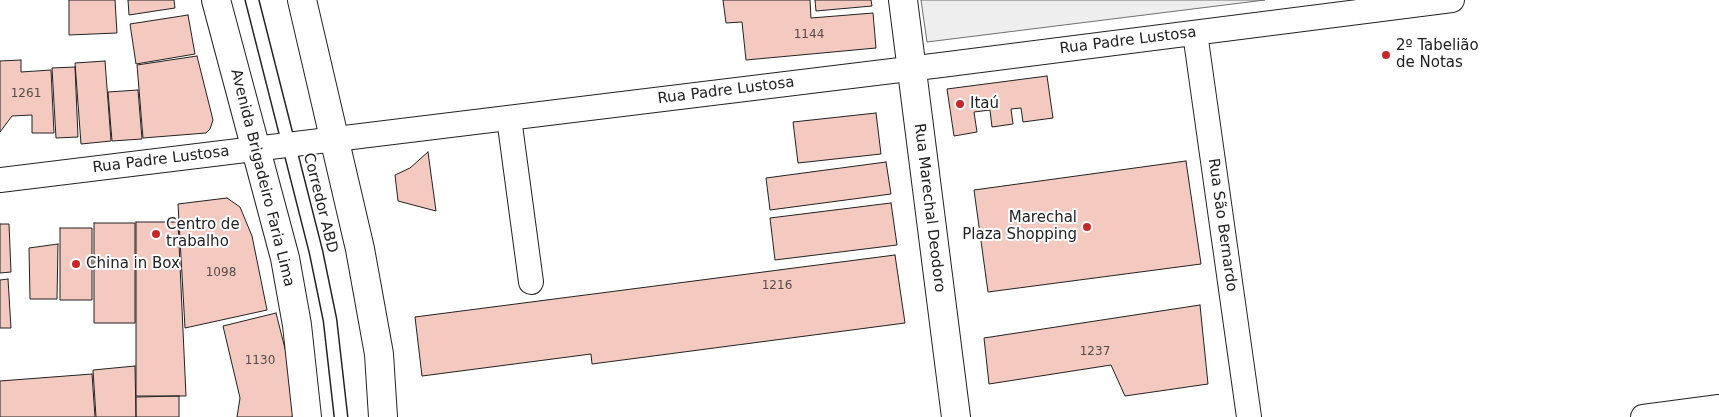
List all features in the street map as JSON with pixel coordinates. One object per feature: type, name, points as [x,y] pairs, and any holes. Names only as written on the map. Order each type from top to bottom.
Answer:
[{"type":"main road","name":"Avenida Brigadeiro Faria Lima","points":[[216,0],[285,258],[297,325],[307,417]]},
{"type":"main road","points":[[302,0],[360,245],[379,354],[383,417]]},
{"type":"main road","name":"Rua Marechal Deodoro","points":[[903,0],[956,417]]},
{"type":"street","name":"Rua Padre Lustosa","points":[[0,180],[912,69],[1452,0]]},
{"type":"street","name":"Rua São Bernardo","points":[[1195,33],[1249,417]]},
{"type":"street","points":[[509,118],[531,282]]},
{"type":"street","points":[[1643,417],[1719,406]]},
{"type":"lane","name":"Corredor ABD","points":[[252,0],[316,252],[330,320],[341,417]]},
{"type":"shaded area","points":[[921,0],[1265,0],[927,42]]},
{"type":"building","points":[[69,0],[115,0],[117,33],[69,35]]},
{"type":"building","points":[[128,0],[174,0],[175,8],[129,15]]},
{"type":"building","points":[[723,0],[810,0],[811,18],[873,13],[876,48],[746,60],[742,22],[726,23]]},
{"type":"building","points":[[815,0],[871,0],[872,6],[816,11]]},
{"type":"building","points":[[188,15],[195,54],[136,64],[130,24]]},
{"type":"building","points":[[197,56],[213,120],[210,129],[206,133],[143,138],[137,65]]},
{"type":"building","points":[[21,60],[21,72],[51,70],[54,133],[32,133],[32,115],[12,116],[0,132],[0,61]]},
{"type":"building","points":[[105,61],[111,141],[81,144],[75,63]]},
{"type":"building","points":[[75,67],[78,137],[56,138],[52,68]]},
{"type":"building","points":[[1047,76],[1053,118],[1023,122],[1021,108],[1011,109],[1013,124],[992,127],[990,110],[974,112],[977,132],[954,136],[947,89]]},
{"type":"building","points":[[138,90],[142,139],[112,141],[108,92]]},
{"type":"building","points":[[876,113],[881,154],[798,163],[793,122]]},
{"type":"building","points":[[428,152],[436,211],[398,201],[395,175],[410,168]]},
{"type":"building","name":"Marechal Plaza Shopping","points":[[1186,161],[1201,264],[988,292],[974,190]]},
{"type":"building","points":[[886,162],[891,194],[770,210],[766,178]]},
{"type":"building","points":[[227,198],[240,207],[252,236],[267,310],[185,328],[178,204]]},
{"type":"building","points":[[891,203],[897,245],[775,260],[770,218]]},
{"type":"building","points":[[136,222],[178,222],[186,396],[136,396]]},
{"type":"building","points":[[94,223],[135,223],[135,323],[94,323]]},
{"type":"building","points":[[0,224],[9,224],[11,272],[0,273]]},
{"type":"building","name":"China in Box","points":[[60,228],[92,228],[92,300],[60,300]]},
{"type":"building","points":[[58,244],[57,299],[30,299],[29,248]]},
{"type":"building","points":[[895,255],[905,323],[592,364],[591,354],[422,376],[415,317]]},
{"type":"building","points":[[8,279],[11,328],[0,328],[0,280]]},
{"type":"building","points":[[1200,305],[1208,384],[1125,396],[1111,365],[989,384],[984,338]]},
{"type":"building","points":[[276,313],[297,396],[292,417],[237,417],[240,398],[223,326]]},
{"type":"building","points":[[135,366],[136,417],[96,417],[93,370]]},
{"type":"building","points":[[92,374],[95,417],[0,417],[0,381]]},
{"type":"building","points":[[179,396],[179,417],[136,417],[136,397]]},
{"type":"place","name":"2º Tabelião de Notas","points":[[1386,55]]},
{"type":"place","name":"Itaú","points":[[960,104]]},
{"type":"place","name":"Marechal Plaza Shopping","points":[[1087,227]]},
{"type":"place","name":"Centro de trabalho","points":[[156,234]]},
{"type":"place","name":"China in Box","points":[[76,264]]}]
